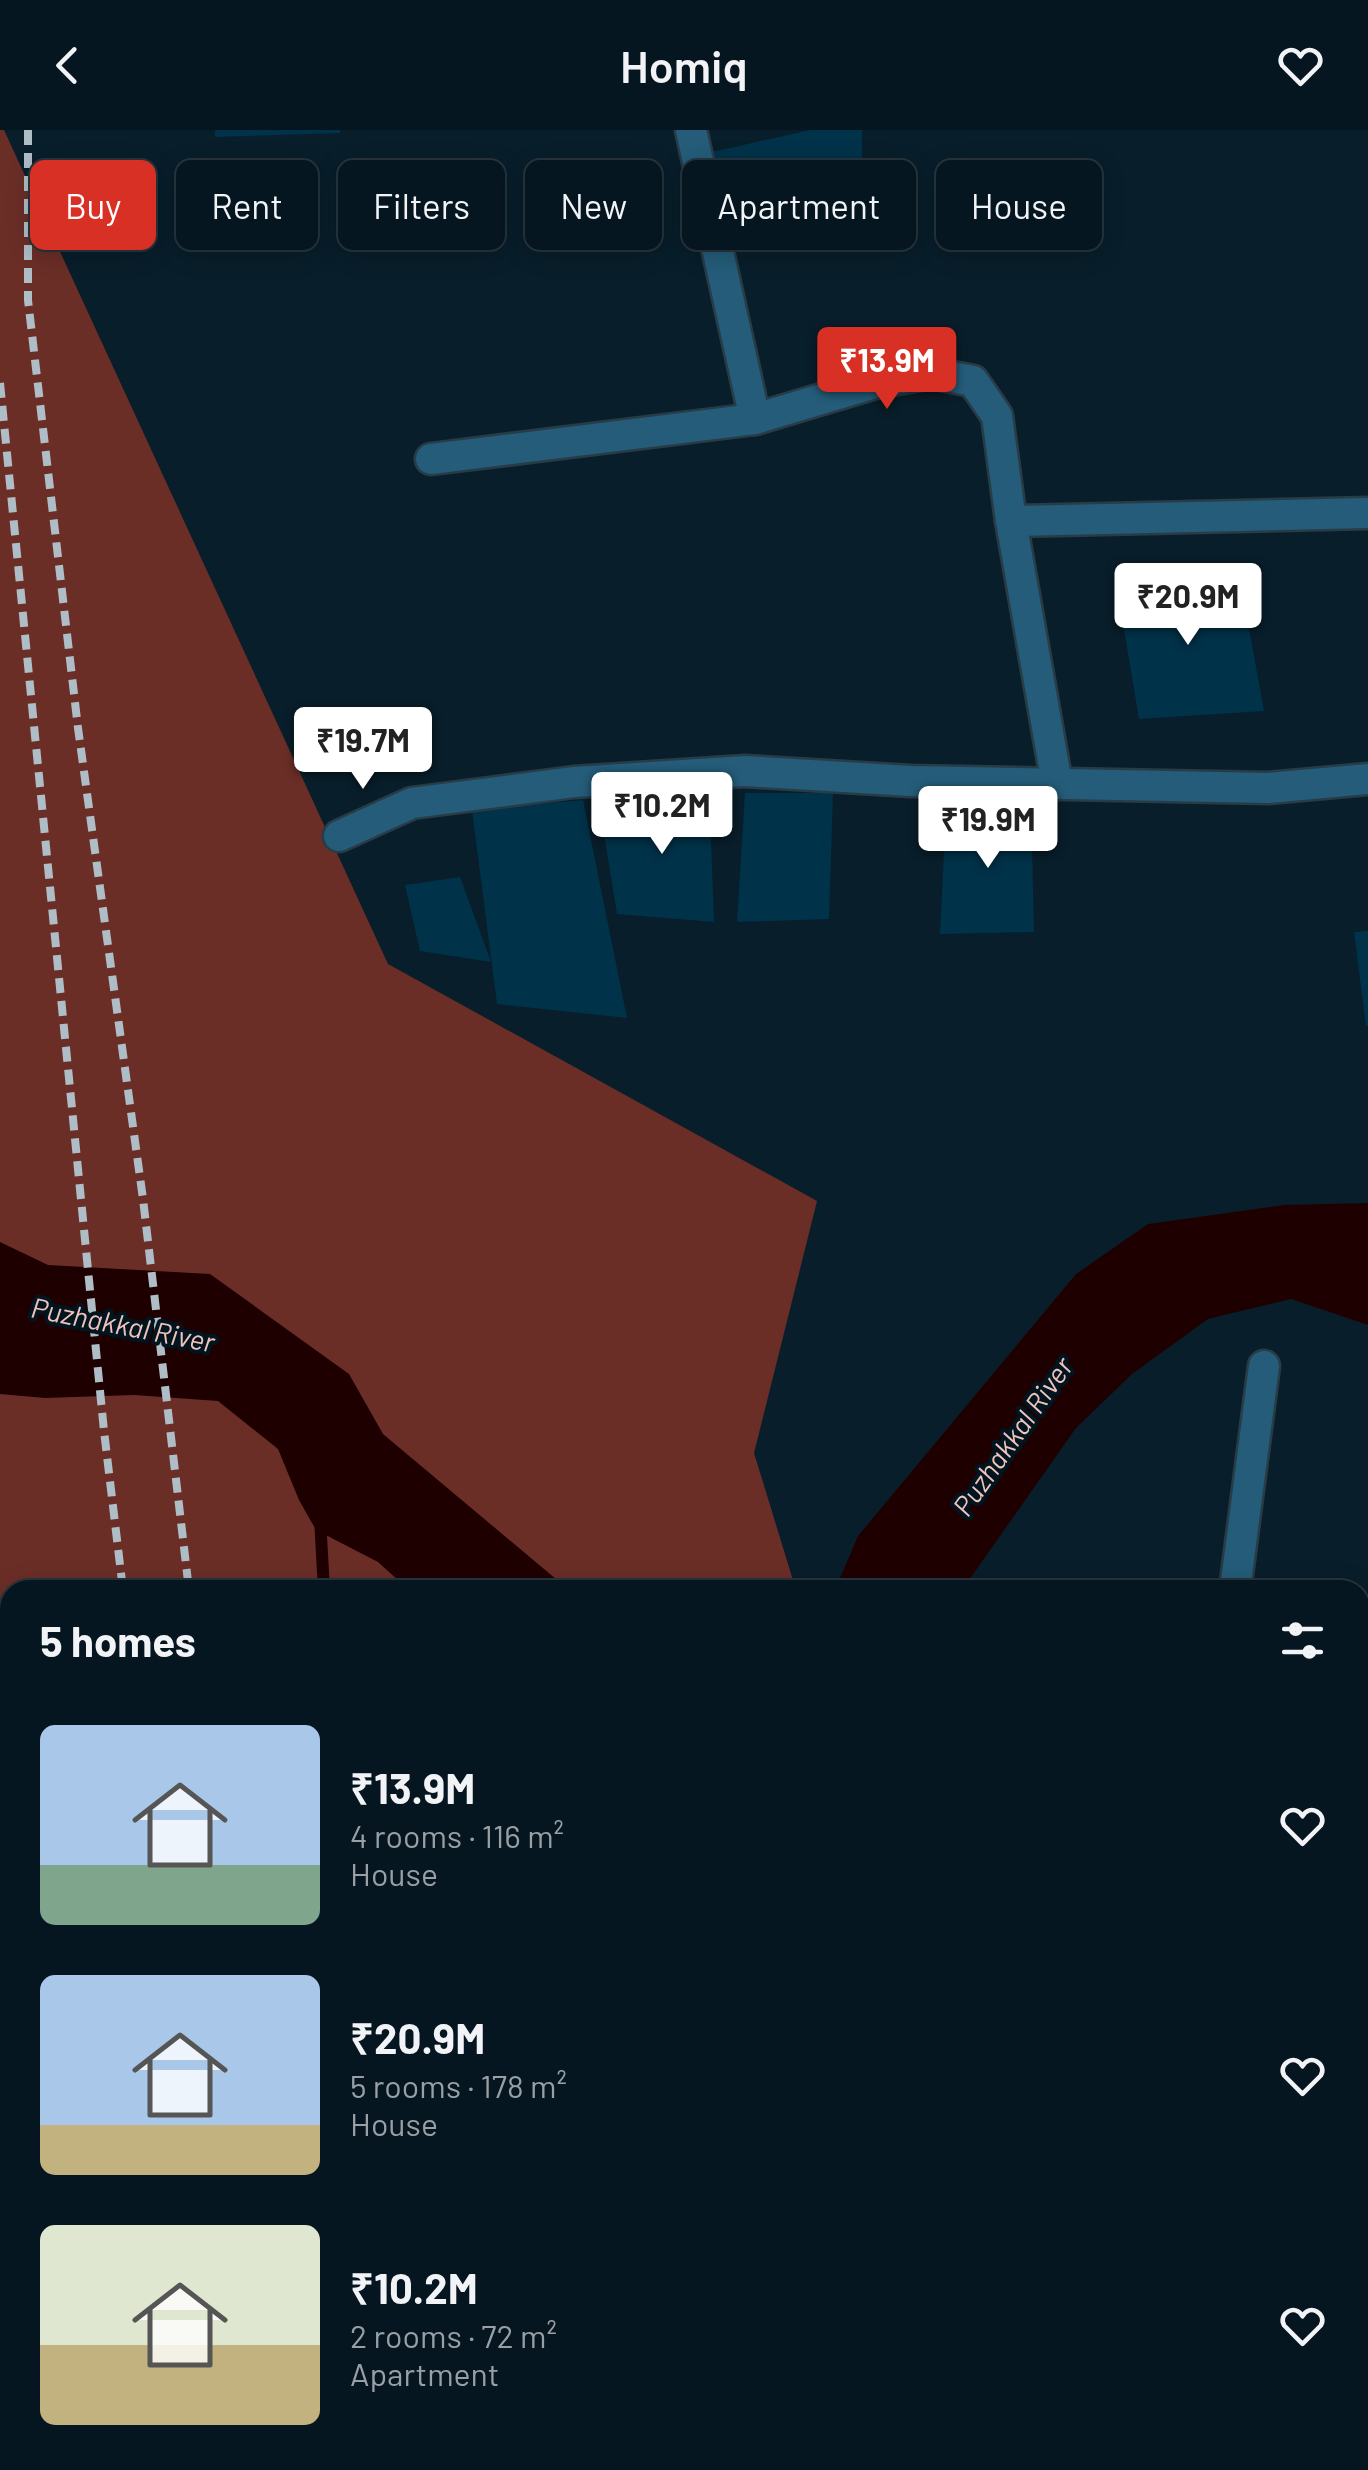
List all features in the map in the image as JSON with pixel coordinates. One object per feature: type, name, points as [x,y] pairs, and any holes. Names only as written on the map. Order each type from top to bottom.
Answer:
[{"type":"street","points":[[691,130],[755,419]]},
{"type":"street","points":[[432,459],[755,419],[874,384],[931,374],[973,381],[998,416],[1011,521],[1057,784]]},
{"type":"street","points":[[1011,521],[1368,513]]},
{"type":"street","points":[[339,836],[412,803],[574,782],[745,772],[1268,788],[1368,778]]},
{"type":"street","points":[[1237,1580],[1264,1366]]},
{"type":"shaded area","points":[[0,130],[4,130],[30,186],[30,250],[59,250],[388,964],[817,1201],[754,1453],[793,1580],[0,1580]]},
{"type":"water","name":"Puzhakkal River","points":[[1368,1203],[1368,1325],[1291,1299],[1208,1319],[1132,1374],[1076,1428],[969,1580],[839,1580],[858,1536],[1076,1274],[1148,1224],[1285,1205]]},
{"type":"water","name":"Puzhakkal River","points":[[0,1242],[48,1265],[210,1274],[349,1374],[383,1434],[557,1580],[398,1580],[378,1562],[316,1530],[278,1449],[218,1401],[134,1395],[45,1398],[0,1394]]},
{"type":"building","points":[[215,130],[340,130],[340,133],[215,137]]},
{"type":"building","points":[[810,130],[862,130],[862,160],[715,160],[712,152]]},
{"type":"building","points":[[1114,570],[1242,590],[1264,711],[1139,719]]},
{"type":"building","points":[[709,788],[714,922],[617,914],[600,810]]},
{"type":"building","points":[[745,793],[833,793],[829,919],[737,922]]},
{"type":"building","points":[[583,800],[627,1018],[497,1004],[472,810]]},
{"type":"building","points":[[1031,803],[1034,932],[940,934],[946,811]]},
{"type":"building","points":[[460,877],[491,962],[420,951],[405,885]]},
{"type":"building","points":[[1368,931],[1368,1026],[1366,1026],[1354,932]]},
{"type":"waterway","points":[[320,1518],[323,1580]]},
{"type":"railway","points":[[28,130],[28,300],[78,728],[143,1199],[188,1580]]},
{"type":"railway","points":[[0,383],[122,1580]]}]
